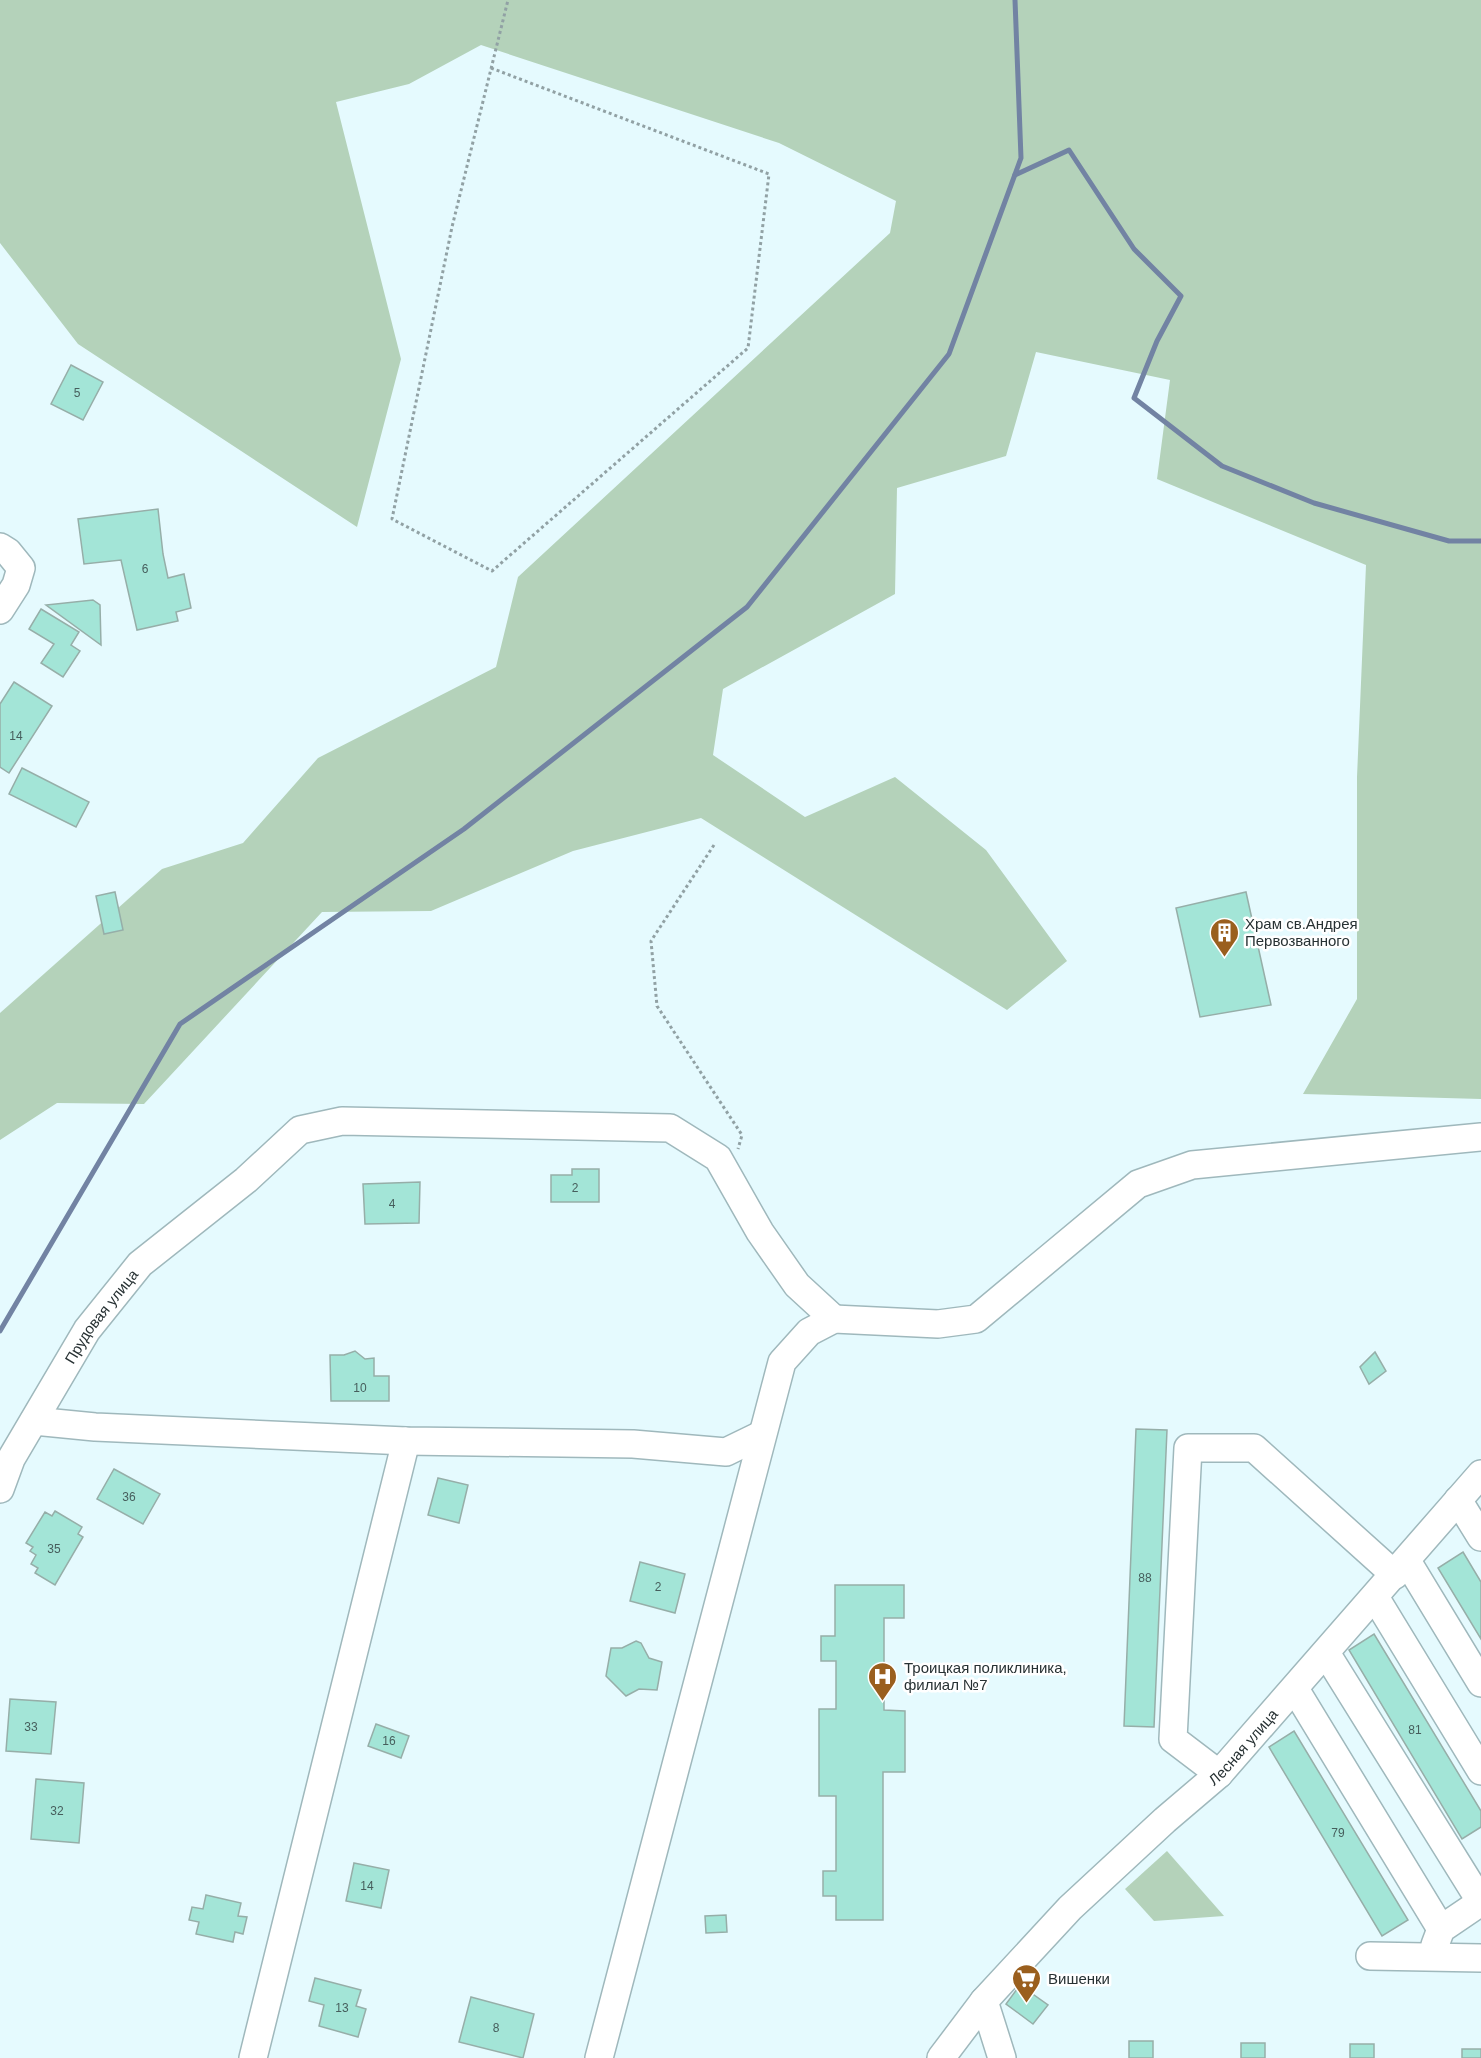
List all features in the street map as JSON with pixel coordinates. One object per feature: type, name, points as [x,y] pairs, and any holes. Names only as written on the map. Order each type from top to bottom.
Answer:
[{"type":"street","points":[[0,548],[8,552],[21,568],[16,585],[0,610]]},
{"type":"street","name":"Прудовая улица","points":[[0,1489],[11,1459],[87,1330],[140,1264],[246,1180],[300,1130],[342,1121],[670,1128],[718,1158],[760,1232],[797,1285],[834,1319]]},
{"type":"street","points":[[599,2058],[782,1362],[809,1332],[834,1319],[938,1324],[976,1319],[1138,1184],[1192,1165],[1481,1137]]},
{"type":"street","points":[[34,1421],[95,1427],[406,1441],[633,1444],[726,1452],[761,1435]]},
{"type":"street","points":[[253,2058],[406,1441]]},
{"type":"street","points":[[1219,1774],[1173,1739],[1188,1448],[1254,1448],[1401,1568],[1481,1683]]},
{"type":"street","name":"Лесная улица","points":[[941,2058],[984,2001],[1070,1908],[1165,1820],[1219,1774],[1481,1474]]},
{"type":"street","points":[[1458,1500],[1481,1537]]},
{"type":"street","points":[[1375,1597],[1481,1771]]},
{"type":"street","points":[[1326,1653],[1481,1902],[1441,1929],[1431,1957]]},
{"type":"street","points":[[1294,1689],[1441,1929]]},
{"type":"street","points":[[1370,1956],[1481,1958]]},
{"type":"street","points":[[984,2001],[1002,2058]]},
{"type":"path","points":[[491,68],[769,174],[748,348],[492,571],[392,519],[452,227],[491,68],[508,0]]},
{"type":"path","points":[[714,845],[651,941],[657,1006],[742,1135],[730,1180]]},
{"type":"green space","points":[[0,0],[1481,0],[1481,1099],[1303,1094],[1357,999],[1357,777],[1366,565],[1157,479],[1170,380],[1036,352],[1006,456],[897,488],[895,594],[723,689],[713,755],[805,817],[895,777],[986,850],[1067,961],[1007,1010],[701,818],[573,851],[431,911],[322,912],[144,1104],[57,1103],[0,1140],[0,1013],[162,869],[243,843],[318,758],[496,667],[518,577],[890,233],[896,201],[779,143],[481,45],[409,84],[336,102],[401,359],[357,527],[78,344],[0,243]]},
{"type":"green space","points":[[1167,1851],[1224,1916],[1154,1921],[1125,1889]]},
{"type":"building","points":[[71,365],[103,382],[83,420],[51,404]]},
{"type":"building","points":[[158,509],[168,578],[184,574],[191,608],[176,612],[178,621],[137,630],[121,560],[84,564],[78,519]]},
{"type":"building","points":[[93,600],[100,605],[101,645],[46,605]]},
{"type":"building","points":[[41,609],[79,632],[71,645],[80,651],[63,677],[41,663],[54,644],[29,629]]},
{"type":"building","points":[[14,682],[52,706],[9,773],[0,767],[0,704]]},
{"type":"building","points":[[22,768],[89,802],[76,827],[9,794]]},
{"type":"building","points":[[115,892],[123,930],[104,934],[96,896]]},
{"type":"building","name":"Храм св.Андрея Первозванного","points":[[1246,892],[1271,1005],[1200,1017],[1176,908]]},
{"type":"building","points":[[572,1169],[599,1169],[599,1202],[551,1202],[551,1175],[572,1175]]},
{"type":"building","points":[[420,1182],[419,1223],[365,1224],[363,1184]]},
{"type":"building","points":[[355,1351],[365,1359],[374,1358],[374,1376],[389,1376],[389,1401],[331,1401],[330,1355],[344,1355]]},
{"type":"building","points":[[1375,1352],[1386,1371],[1369,1384],[1360,1367]]},
{"type":"building","points":[[1136,1429],[1167,1430],[1154,1727],[1124,1726]]},
{"type":"building","points":[[114,1469],[160,1494],[143,1524],[97,1499]]},
{"type":"building","points":[[438,1478],[468,1485],[459,1523],[428,1515]]},
{"type":"building","points":[[55,1511],[82,1527],[78,1534],[83,1537],[55,1585],[35,1573],[38,1568],[31,1564],[36,1555],[30,1551],[33,1547],[26,1543],[45,1512],[52,1516]]},
{"type":"building","points":[[1463,1552],[1481,1582],[1481,1639],[1438,1568]]},
{"type":"building","points":[[640,1562],[685,1574],[675,1613],[630,1601]]},
{"type":"building","points":[[835,1585],[904,1585],[904,1618],[884,1618],[884,1710],[905,1711],[905,1772],[883,1772],[883,1920],[836,1920],[836,1896],[823,1896],[823,1871],[836,1871],[836,1796],[819,1796],[819,1709],[836,1709],[836,1661],[821,1661],[821,1636],[835,1636]]},
{"type":"building","points":[[1374,1634],[1481,1811],[1481,1827],[1462,1839],[1349,1650]]},
{"type":"building","points":[[636,1641],[641,1643],[649,1658],[662,1662],[657,1690],[639,1689],[626,1696],[606,1676],[611,1648],[622,1648]]},
{"type":"building","points":[[10,1699],[56,1702],[51,1754],[6,1751]]},
{"type":"building","points":[[376,1724],[409,1736],[401,1758],[368,1746]]},
{"type":"building","points":[[1294,1731],[1408,1920],[1382,1936],[1269,1747]]},
{"type":"building","points":[[36,1779],[84,1783],[79,1843],[31,1839]]},
{"type":"building","points":[[354,1863],[389,1870],[381,1908],[346,1901]]},
{"type":"building","points":[[206,1895],[241,1903],[238,1916],[247,1917],[243,1934],[235,1932],[233,1942],[196,1934],[199,1922],[189,1920],[192,1907],[203,1909]]},
{"type":"building","points":[[726,1915],[727,1932],[706,1933],[705,1916]]},
{"type":"building","points":[[315,1978],[361,1990],[356,2006],[366,2009],[358,2037],[319,2026],[324,2005],[309,2001]]},
{"type":"building","name":"Вишенки","points":[[1020,1985],[1048,2005],[1033,2024],[1006,2004]]},
{"type":"building","points":[[471,1997],[534,2014],[523,2058],[459,2042]]},
{"type":"building","points":[[1129,2041],[1153,2041],[1153,2058],[1129,2058]]},
{"type":"building","points":[[1241,2043],[1265,2043],[1265,2058],[1241,2058]]},
{"type":"building","points":[[1350,2044],[1374,2044],[1374,2058],[1350,2058]]},
{"type":"building","points":[[1462,2049],[1481,2049],[1481,2058],[1462,2058]]},
{"type":"waterway","points":[[0,1331],[180,1024],[464,829],[747,607],[949,354],[1021,158],[1015,0]]},
{"type":"waterway","points":[[1015,175],[1069,150],[1134,249],[1181,296],[1157,341],[1134,398],[1222,466],[1314,503],[1449,541],[1481,541]]},
{"type":"place","name":"Храм св.Андрея Первозванного","points":[[1224,958]]},
{"type":"place","name":"Троицкая поликлиника, филиал №7","points":[[883,1702]]},
{"type":"place","name":"Вишенки","points":[[1027,2004]]}]
